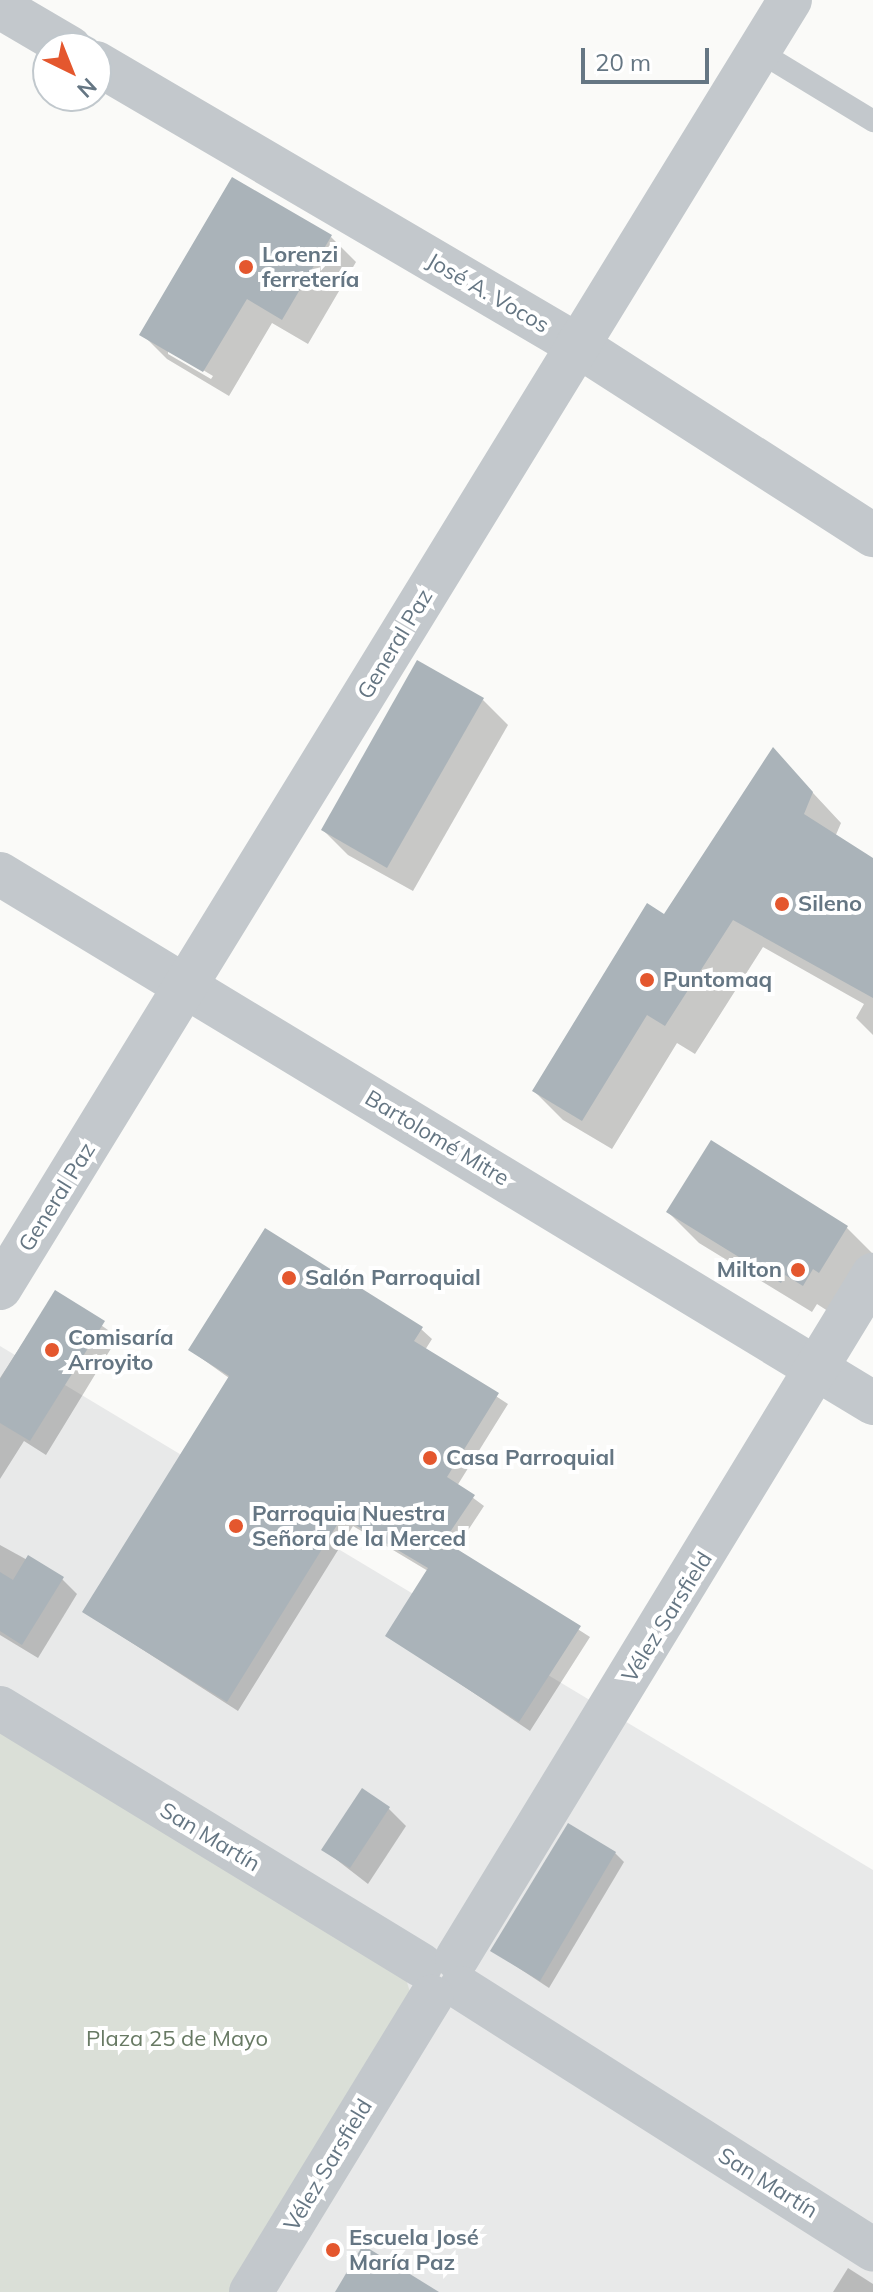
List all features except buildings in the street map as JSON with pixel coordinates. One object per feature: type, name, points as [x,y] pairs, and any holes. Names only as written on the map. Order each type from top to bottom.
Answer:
[{"type":"street","name":"General Paz","points":[[0,1288],[189,986],[790,0]]},
{"type":"street","points":[[0,7],[43,32]]},
{"type":"street","name":"José A. Vocos","points":[[112,72],[577,345],[873,535]]},
{"type":"street","name":"Bartolomé Mitre","points":[[0,874],[873,1403]]},
{"type":"street","name":"Vélez Sarsfield","points":[[251,2292],[442,1977],[819,1371],[873,1275]]},
{"type":"street","name":"San Martín","points":[[0,1708],[442,1977],[873,2249]]},
{"type":"lane","points":[[758,51],[873,121]]},
{"type":"shaded area","points":[[0,1346],[873,1870],[873,2292],[0,2292]]},
{"type":"green space","name":"Plaza 25 de Mayo","points":[[0,1719],[404,1973],[411,1995],[232,2292],[0,2292]]},
{"type":"place","name":"Lorenzi ferretería","points":[[246,267]]},
{"type":"place","name":"Sileno","points":[[782,904]]},
{"type":"place","name":"Puntomaq","points":[[647,980]]},
{"type":"place","name":"Milton","points":[[798,1270]]},
{"type":"place","name":"Salón Parroquial","points":[[289,1278]]},
{"type":"place","name":"Comisaría Arroyito","points":[[52,1350]]},
{"type":"place","name":"Casa Parroquial","points":[[430,1458]]},
{"type":"place","name":"Parroquia Nuestra Señora de la Merced","points":[[236,1526]]},
{"type":"place","name":"Escuela José María Paz","points":[[333,2250]]}]
